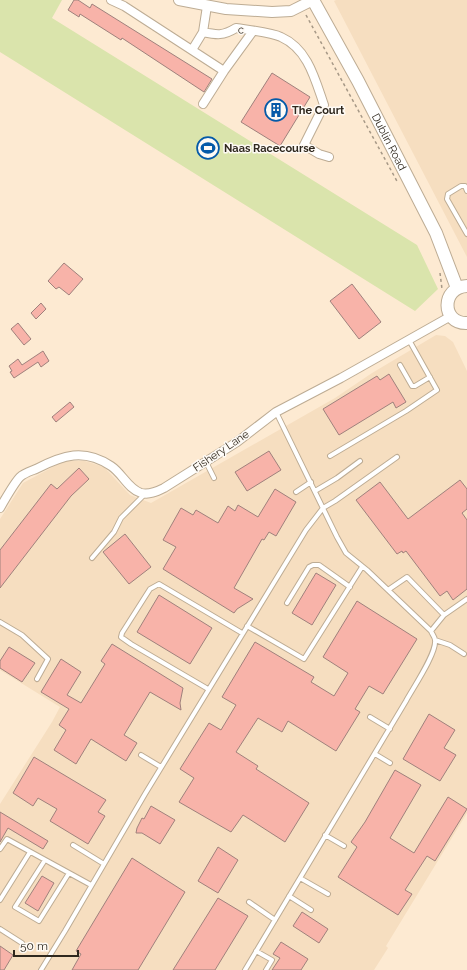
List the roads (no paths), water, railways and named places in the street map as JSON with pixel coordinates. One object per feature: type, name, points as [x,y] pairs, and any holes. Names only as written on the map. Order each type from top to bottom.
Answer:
[{"type":"main road","name":"Dublin Road","points":[[313,0],[358,81],[462,287]]},
{"type":"main road","points":[[462,287],[450,295],[447,308],[451,316],[457,321],[467,323]]},
{"type":"street","points":[[111,0],[124,6],[224,71]]},
{"type":"street","points":[[179,0],[226,9],[272,12],[291,11],[313,0]]},
{"type":"street","points":[[192,50],[203,32],[207,6]]},
{"type":"street","name":"c","points":[[203,32],[226,34],[236,28],[280,36],[298,47],[310,67],[324,105],[304,145],[329,158]]},
{"type":"street","points":[[203,104],[224,71],[253,31]]},
{"type":"street","name":"Fishery Lane","points":[[146,493],[153,493],[164,488],[206,462],[237,442],[276,412],[341,378],[451,316]]},
{"type":"street","points":[[0,508],[20,477],[46,464],[70,455],[85,455],[99,459],[113,467],[134,489],[146,493]]},
{"type":"lane","points":[[467,191],[465,186],[462,186],[448,194],[448,199],[467,234]]},
{"type":"lane","points":[[330,456],[406,411],[437,390],[409,340]]},
{"type":"lane","points":[[400,365],[412,386],[415,386],[430,377]]},
{"type":"lane","points":[[245,970],[375,754],[435,649],[435,640],[431,631],[346,553],[276,412]]},
{"type":"lane","points":[[41,970],[161,767],[306,530],[323,508],[336,501],[397,457]]},
{"type":"lane","points":[[315,491],[337,478],[360,461]]},
{"type":"lane","points":[[206,462],[214,478]]},
{"type":"lane","points":[[296,492],[311,482]]},
{"type":"lane","points":[[92,558],[114,532],[121,518],[146,493]]},
{"type":"lane","points":[[287,603],[309,567],[313,565],[319,565],[350,587]]},
{"type":"lane","points":[[247,626],[304,658],[362,567]]},
{"type":"lane","points":[[388,590],[407,577],[444,615]]},
{"type":"lane","points":[[208,689],[131,644],[122,637],[122,633],[150,589],[159,584],[242,633]]},
{"type":"lane","points":[[431,631],[444,615],[467,599]]},
{"type":"lane","points":[[0,622],[22,635],[48,658],[37,679]]},
{"type":"lane","points":[[435,640],[450,645],[464,654]]},
{"type":"lane","points":[[370,717],[390,728]]},
{"type":"lane","points":[[141,754],[161,767]]},
{"type":"lane","points":[[375,754],[390,762]]},
{"type":"lane","points":[[325,835],[344,846]]},
{"type":"lane","points":[[0,849],[7,839],[91,885]]},
{"type":"lane","points":[[73,845],[104,864]]},
{"type":"lane","points":[[0,900],[30,852]]},
{"type":"lane","points":[[45,860],[15,907],[39,921],[68,873]]},
{"type":"lane","points":[[300,878],[328,894]]},
{"type":"lane","points":[[289,896],[310,910]]},
{"type":"lane","points":[[248,902],[275,920]]},
{"type":"lane","points":[[0,929],[22,943]]},
{"type":"lane","points":[[256,951],[272,960],[266,970]]},
{"type":"place","name":"The Court","points":[[276,110]]},
{"type":"place","name":"Naas Racecourse","points":[[208,148]]}]
